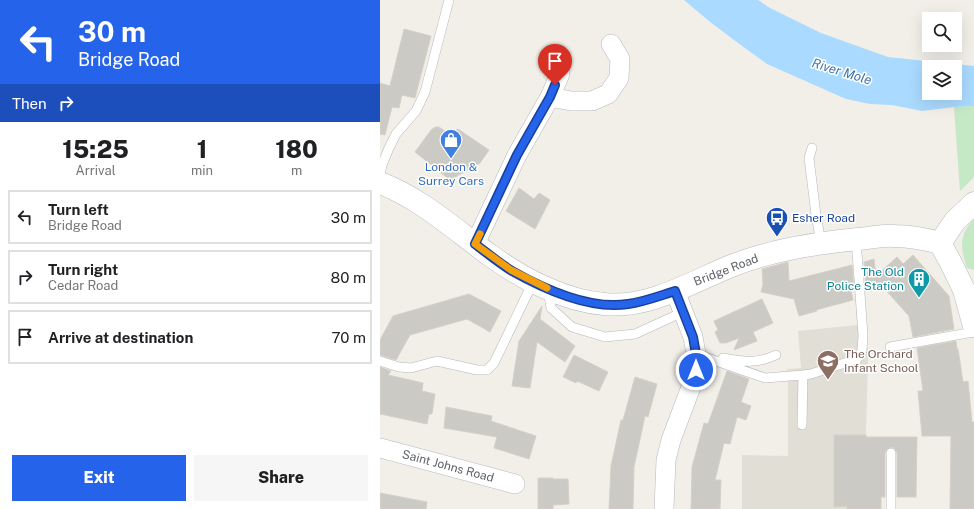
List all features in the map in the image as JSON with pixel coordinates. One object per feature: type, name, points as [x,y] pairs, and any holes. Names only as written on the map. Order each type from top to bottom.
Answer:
[{"type":"main road","name":"Bridge Road","points":[[380,183],[414,198],[511,270],[540,285],[586,302],[605,305],[627,304],[652,298],[675,291],[755,257],[821,243],[893,235],[920,238],[940,243]]},
{"type":"main road","points":[[974,203],[956,221],[940,243],[964,290],[974,326]]},
{"type":"street","points":[[550,97],[592,101],[608,94],[618,78],[620,59],[611,44]]},
{"type":"street","points":[[475,244],[517,155],[550,97],[560,74]]},
{"type":"street","points":[[664,509],[666,460],[671,440],[696,370],[696,354],[693,337],[675,291]]},
{"type":"street","name":"Saint Johns Road","points":[[380,448],[515,484]]},
{"type":"lane","points":[[380,175],[382,165],[396,134],[416,111],[425,92],[449,0]]},
{"type":"lane","points":[[812,148],[809,158],[821,243]]},
{"type":"lane","points":[[696,354],[765,378],[803,375],[857,359],[862,351],[863,335],[856,239]]},
{"type":"lane","points":[[540,285],[551,308],[572,327],[605,337],[635,334],[683,312]]},
{"type":"lane","points":[[380,361],[399,367],[411,368],[437,360],[477,370],[487,370],[494,363],[540,285]]},
{"type":"lane","points":[[890,347],[974,332]]},
{"type":"lane","points":[[696,354],[743,362],[768,359],[776,355]]},
{"type":"lane","points":[[802,425],[803,375]]},
{"type":"lane","points":[[891,453],[891,509]]},
{"type":"shaded area","name":"The Orchard Infant School","points":[[861,256],[868,358],[866,509],[742,509],[742,455],[788,456],[788,381],[766,383],[712,364],[711,354],[763,374],[801,368],[798,331],[857,325],[853,257]]},
{"type":"green space","points":[[974,106],[974,177],[960,191],[954,107]]},
{"type":"green space","points":[[974,218],[974,270],[967,268],[962,245],[966,230]]},
{"type":"water","name":"River Mole","points":[[684,0],[758,0],[770,8],[821,33],[888,57],[922,61],[922,100],[962,100],[962,65],[974,66],[974,106],[922,111],[892,105],[870,104],[846,99],[767,64]]},
{"type":"building","points":[[404,29],[431,36],[415,98],[402,95],[399,108],[392,107],[385,135],[380,134],[380,83],[390,86]]},
{"type":"building","points":[[435,127],[439,127],[449,134],[458,129],[489,150],[480,163],[450,180],[415,152],[431,130]]},
{"type":"building","points":[[519,188],[534,199],[539,193],[550,200],[535,229],[506,211]]},
{"type":"building","name":"The Old Police Station","points":[[913,255],[949,296],[954,329],[913,337],[909,316],[883,287],[866,289],[864,262],[874,259],[876,276],[897,257],[903,264]]},
{"type":"building","points":[[788,262],[789,281],[852,265],[854,290],[851,290],[853,300],[799,316],[794,299],[761,292],[763,284],[762,269]]},
{"type":"building","points":[[469,294],[501,311],[490,332],[467,319],[410,335],[396,360],[380,355],[380,340],[393,316]]},
{"type":"building","points":[[762,299],[773,323],[753,332],[757,341],[734,350],[739,338],[726,343],[720,343],[715,332],[718,330],[714,321]]},
{"type":"building","points":[[542,306],[540,319],[575,346],[565,362],[537,342],[530,388],[512,386],[519,341]]},
{"type":"building","points":[[956,341],[963,382],[968,381],[972,422],[974,422],[974,509],[950,509],[951,436],[922,436],[918,391],[923,391],[917,348]]},
{"type":"building","points":[[574,355],[608,372],[599,391],[577,381],[576,383],[563,377]]},
{"type":"building","points":[[380,367],[391,371],[388,375],[423,383],[422,391],[435,394],[432,414],[429,414],[427,424],[380,414]]},
{"type":"building","points":[[727,371],[749,379],[741,402],[751,406],[746,420],[737,417],[730,444],[724,443],[715,480],[721,480],[720,509],[691,509],[692,467],[704,423],[708,424]]},
{"type":"building","points":[[635,377],[657,384],[648,417],[645,416],[634,467],[633,509],[609,509],[611,466],[621,420],[623,420]]},
{"type":"building","points":[[446,407],[492,416],[491,421],[536,436],[529,459],[494,448],[497,437],[444,428]]},
{"type":"building","points":[[834,435],[866,435],[866,437],[917,437],[916,497],[897,497],[897,453],[894,448],[891,447],[886,450],[885,453],[885,497],[881,497],[881,509],[847,509],[847,506],[834,507]]},
{"type":"building","points":[[538,478],[568,479],[569,504],[553,505],[553,509],[538,509]]},
{"type":"building","points":[[380,493],[427,502],[426,509],[380,509]]},
{"type":"slow traffic","points":[[480,234],[475,244],[511,270],[547,288]]},
{"type":"place","name":"London & Surrey Cars","points":[[451,160]]},
{"type":"place","name":"Esher Road","points":[[777,238]]},
{"type":"place","name":"The Old Police Station","points":[[919,298]]},
{"type":"place","name":"The Orchard Infant School","points":[[828,380]]},
{"type":"route","points":[[555,85],[550,97],[517,155],[475,244],[511,270],[548,289],[586,302],[605,305],[627,304],[675,291],[693,337],[696,354],[696,370]]}]
